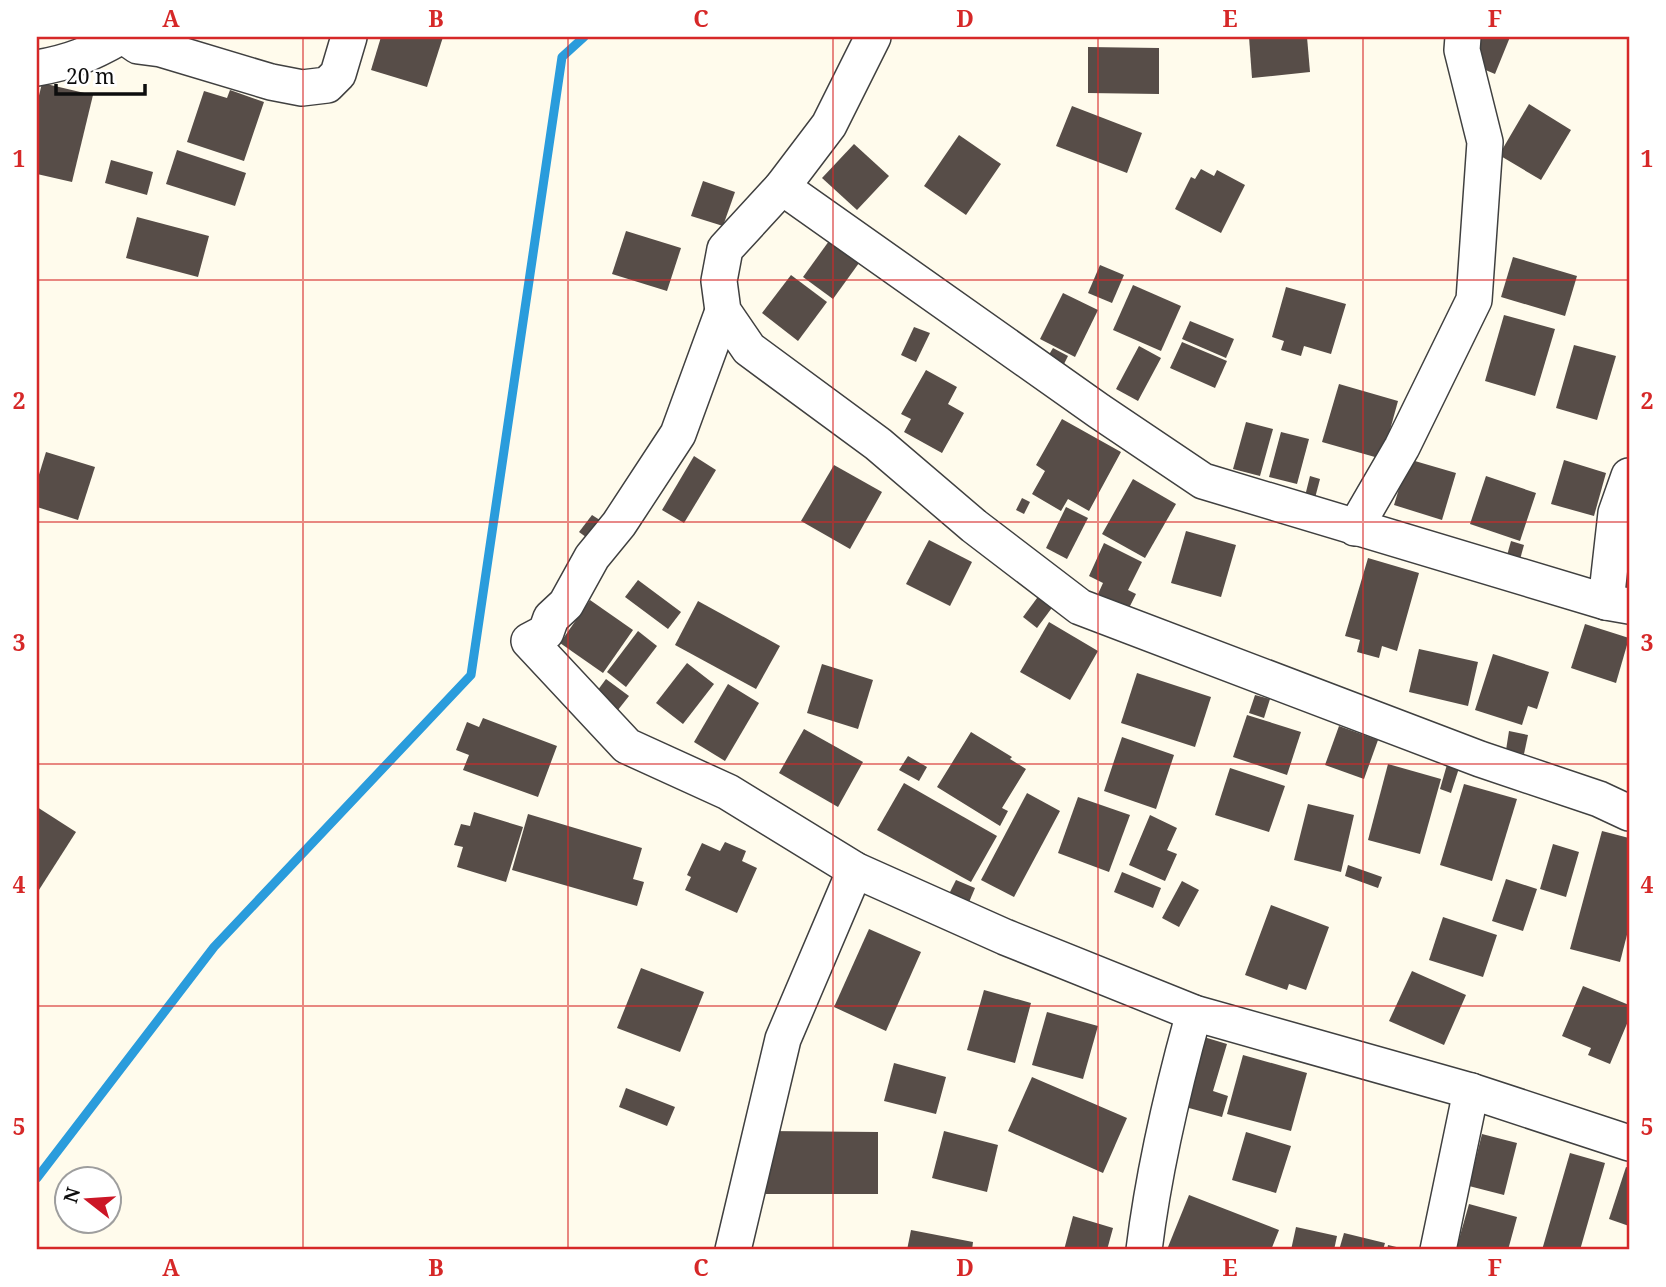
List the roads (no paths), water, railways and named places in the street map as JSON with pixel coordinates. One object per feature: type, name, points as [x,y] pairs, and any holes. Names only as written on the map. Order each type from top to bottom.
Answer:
[{"type":"street","points":[[37,68],[78,59],[122,37],[138,46],[161,49],[271,82],[318,88],[327,85],[338,74],[349,37]]},
{"type":"street","points":[[873,37],[829,125],[782,187],[725,248],[719,281],[723,311],[749,349],[878,444],[974,526],[1080,607],[1480,758],[1599,799],[1629,813]]},
{"type":"street","points":[[1355,528],[1402,447],[1474,300],[1485,142],[1462,50],[1463,37]]},
{"type":"street","points":[[782,187],[1203,481],[1618,604],[1616,513],[1629,477]]},
{"type":"street","points":[[723,311],[678,434],[619,524],[592,558],[566,604],[551,618],[546,632],[529,641],[627,746],[728,792],[855,870],[1005,937],[1194,1013],[1471,1091],[1629,1143]]},
{"type":"street","points":[[733,1250],[783,1039],[855,870]]},
{"type":"street","points":[[1144,1250],[1152,1185],[1171,1093],[1194,1013]]},
{"type":"street","points":[[1438,1250],[1471,1091]]},
{"type":"waterway","points":[[37,1178],[214,947],[471,675],[562,57],[584,37]]}]
